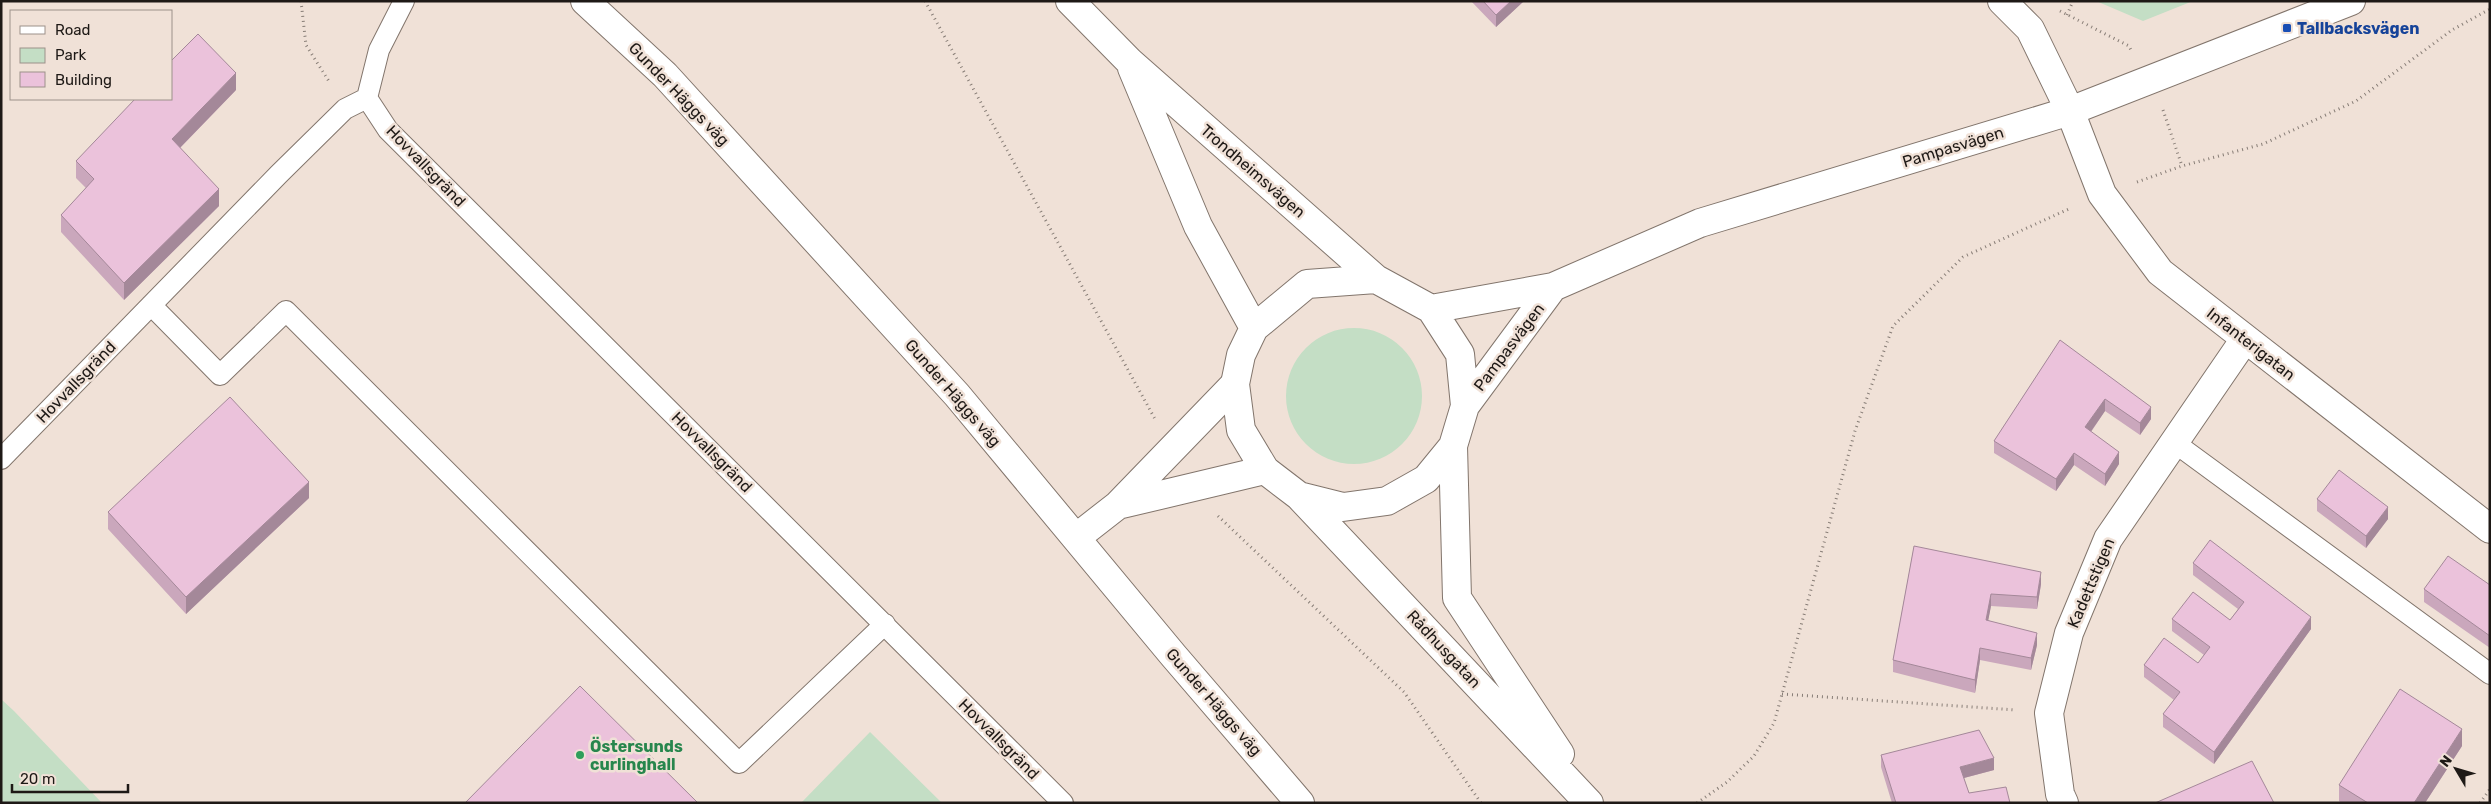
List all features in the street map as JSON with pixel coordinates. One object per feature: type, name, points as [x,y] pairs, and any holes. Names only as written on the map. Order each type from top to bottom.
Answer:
[{"type":"main road","name":"Gunder Häggs väg","points":[[585,1],[665,75],[957,395],[1077,536],[1173,655],[1300,803]]},
{"type":"main road","name":"Trondheimsvägen","points":[[1070,1],[1130,62],[1376,279],[1431,309]]},
{"type":"main road","points":[[2002,1],[2030,29],[2070,111]]},
{"type":"main road","name":"Pampasvägen","points":[[1431,309],[1553,287],[1700,223],[2070,111],[2351,1]]},
{"type":"main road","name":"Trondheimsvägen","points":[[1130,62],[1198,226],[1254,328]]},
{"type":"main road","name":"Infanterigatan","points":[[2070,111],[2102,194],[2160,272],[2245,340],[2490,528]]},
{"type":"main road","points":[[1376,279],[1307,284],[1254,328],[1241,355],[1235,384],[1241,430],[1265,470],[1299,496],[1343,508],[1387,501],[1426,479],[1452,446],[1465,406],[1460,354],[1431,309]]},
{"type":"main road","name":"Pampasvägen","points":[[1465,406],[1553,287]]},
{"type":"main road","name":"Kadettstigen","points":[[2064,803],[2060,794],[2049,712],[2069,633],[2108,539],[2245,340]]},
{"type":"main road","points":[[1077,536],[1118,505],[1235,384]]},
{"type":"main road","name":"Rådhusgatan","points":[[1452,446],[1457,598],[1591,803]]},
{"type":"main road","points":[[1118,505],[1265,470]]},
{"type":"main road","name":"Rådhusgatan","points":[[1299,496],[1591,803]]},
{"type":"lane","points":[[367,98],[379,50],[404,1]]},
{"type":"lane","name":"Hovvallsgränd","points":[[1,460],[150,305],[345,109],[367,98],[388,130],[1063,803]]},
{"type":"lane","points":[[150,305],[220,374],[286,312],[739,763],[884,624]]},
{"type":"lane","points":[[2175,443],[2490,674]]},
{"type":"path","points":[[2068,13],[2074,1]]},
{"type":"path","points":[[1697,803],[1727,782],[1754,756],[1774,723],[1855,431],[1893,326],[1963,257],[2102,194],[2182,166],[2263,144],[2356,101],[2452,30],[2490,9]]},
{"type":"path","points":[[1782,694],[2049,712]]},
{"type":"path","points":[[2480,803],[2490,789]]},
{"type":"green space","points":[[2096,1],[2193,1],[2143,21]]},
{"type":"green space","points":[[1354,328],[1380,333],[1392,339],[1402,348],[1411,358],[1417,370],[1422,396],[1417,422],[1411,434],[1402,444],[1392,453],[1380,459],[1354,464],[1328,459],[1316,453],[1306,444],[1297,434],[1291,422],[1286,396],[1291,370],[1297,358],[1306,348],[1316,339],[1328,333]]},
{"type":"green space","points":[[1,699],[14,711],[102,803],[1,803]]},
{"type":"green space","points":[[870,732],[942,803],[801,803]]},
{"type":"building","points":[[1483,1],[1511,1],[1496,15]]},
{"type":"building","points":[[198,34],[236,73],[172,139],[219,189],[124,283],[61,215],[94,179],[76,161],[134,100],[172,100],[172,60]]},
{"type":"building","points":[[2060,340],[2151,407],[2140,423],[2105,399],[2085,427],[2119,452],[2105,474],[2074,453],[2056,479],[1994,441]]},
{"type":"building","points":[[230,397],[309,482],[186,597],[108,512]]},
{"type":"building","points":[[2339,470],[2388,507],[2366,536],[2317,499]]},
{"type":"building","points":[[2210,540],[2311,617],[2214,752],[2163,714],[2180,692],[2144,665],[2164,638],[2198,663],[2210,647],[2172,619],[2193,592],[2230,620],[2244,602],[2193,563]]},
{"type":"building","points":[[1914,546],[2041,572],[2037,597],[1991,594],[1986,620],[2037,633],[2031,658],[1980,648],[1975,680],[1893,660]]},
{"type":"building","points":[[2448,556],[2490,585],[2490,636],[2424,589]]},
{"type":"building","name":"Östersunds curlinghall","points":[[580,686],[698,803],[465,803]]},
{"type":"building","points":[[2400,689],[2462,729],[2414,803],[2368,803],[2339,785]]},
{"type":"building","points":[[1979,730],[1994,758],[1960,767],[1969,793],[2006,787],[2010,803],[1896,803],[1881,755]]},
{"type":"building","points":[[2252,761],[2274,803],[2155,803]]},
{"type":"place","name":"Tallbacksvägen","points":[[2287,28]]},
{"type":"place","name":"Östersunds curlinghall","points":[[580,755]]}]
